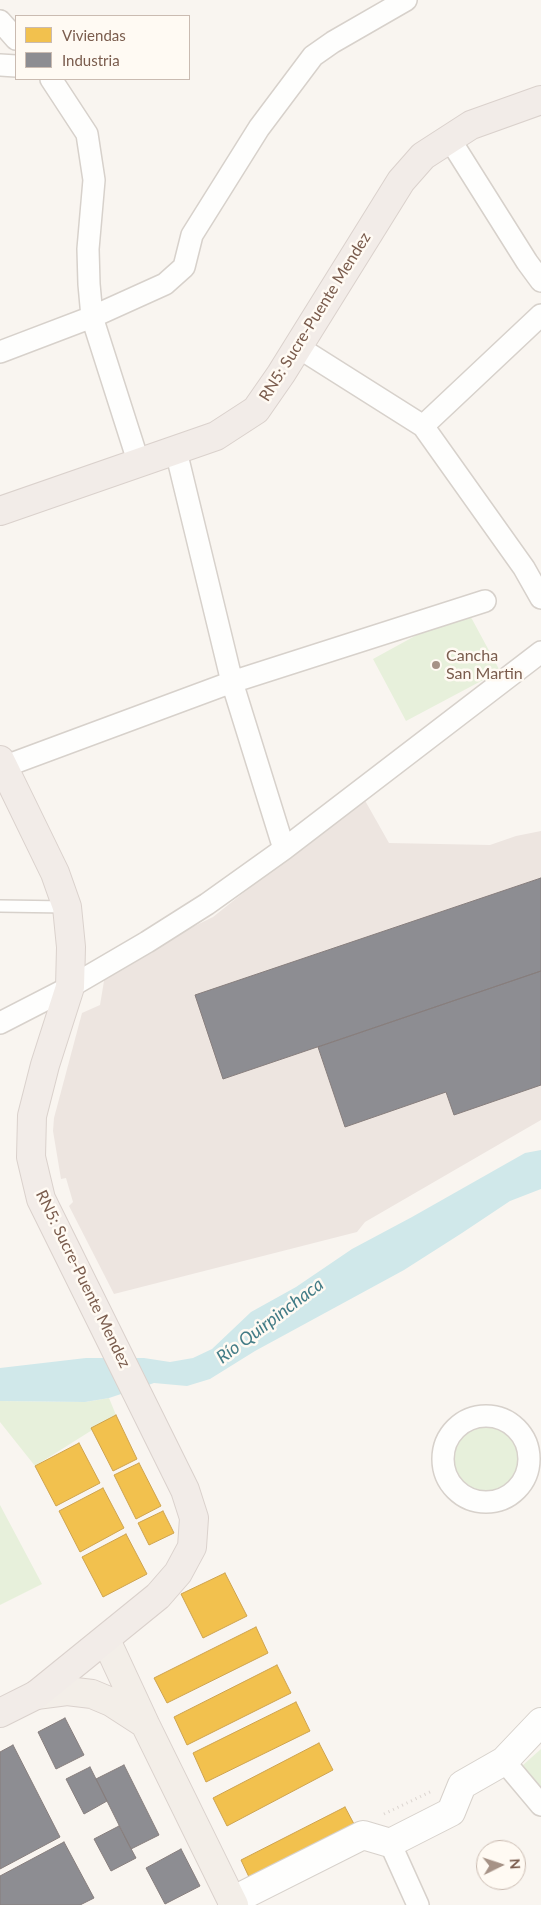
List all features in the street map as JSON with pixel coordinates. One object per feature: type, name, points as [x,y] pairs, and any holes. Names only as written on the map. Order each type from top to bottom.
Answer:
[{"type":"highway","name":"RN5: Sucre-Puente Mendez","points":[[0,511],[216,436],[256,410],[298,347],[401,181],[424,156],[471,125],[541,100]]},
{"type":"highway","name":"RN5: Sucre-Puente Mendez","points":[[0,1713],[36,1695],[158,1596],[178,1573],[192,1547],[194,1518],[185,1490],[40,1199],[31,1157],[32,1116],[45,1065],[70,987],[72,947],[67,907],[56,873],[1,765]]},
{"type":"main road","points":[[106,1640],[233,1903]]},
{"type":"main road","points":[[36,1695],[68,1691],[92,1694],[111,1702],[145,1724]]},
{"type":"street","points":[[0,352],[92,317],[165,284],[184,267],[192,235],[259,128],[313,56],[333,42],[406,0]]},
{"type":"street","points":[[0,21],[15,38]]},
{"type":"street","points":[[0,65],[15,66]]},
{"type":"street","points":[[52,80],[87,134],[94,180],[88,249],[92,317],[139,464]]},
{"type":"street","points":[[449,138],[541,281]]},
{"type":"street","points":[[423,426],[541,315]]},
{"type":"street","points":[[298,347],[423,426],[524,568],[541,598]]},
{"type":"street","points":[[176,451],[232,682],[284,849]]},
{"type":"street","points":[[1,765],[232,682],[485,602]]},
{"type":"street","points":[[0,1023],[70,987],[208,904],[284,849],[541,652]]},
{"type":"street","points":[[484,1416],[498,1418],[511,1424],[521,1435],[535,1464],[513,1493],[494,1502],[480,1503],[466,1498],[455,1490],[446,1478],[442,1465],[443,1450],[448,1437],[457,1426],[470,1419],[484,1416]]},
{"type":"street","points":[[233,1903],[363,1835],[390,1843],[451,1812],[462,1785],[504,1762],[541,1722]]},
{"type":"street","points":[[504,1762],[541,1805]]},
{"type":"street","points":[[390,1843],[418,1905]]},
{"type":"lane","points":[[0,906],[67,907]]},
{"type":"path","points":[[381,1816],[439,1787]]},
{"type":"shaded area","points":[[363,797],[389,843],[490,845],[516,836],[541,831],[541,1120],[365,1222],[357,1232],[114,1294],[69,1206],[73,1202],[66,1178],[61,1179],[53,1131],[54,1118],[82,1013],[100,1005],[106,969],[213,917]]},
{"type":"green space","name":"Cancha San Martin","points":[[466,608],[500,671],[406,721],[373,659]]},
{"type":"green space","points":[[109,1398],[116,1415],[35,1466],[0,1422],[0,1401],[85,1402]]},
{"type":"green space","points":[[492,1424],[505,1430],[514,1439],[518,1445],[520,1459],[518,1473],[510,1484],[499,1492],[478,1494],[471,1492],[460,1484],[452,1473],[450,1452],[452,1445],[460,1434],[471,1426]]},
{"type":"green space","points":[[0,1505],[42,1584],[0,1605]]},
{"type":"green space","points":[[541,1749],[541,1790],[536,1786],[523,1765]]},
{"type":"water","name":"Río Quirpinchaca","points":[[541,1150],[541,1189],[510,1201],[404,1270],[255,1351],[210,1379],[187,1386],[154,1383],[109,1398],[85,1402],[0,1401],[0,1368],[86,1358],[144,1358],[170,1362],[193,1358],[212,1349],[251,1312],[296,1287],[352,1249],[525,1153]]},
{"type":"building: Viviendas","points":[[116,1415],[137,1459],[113,1471],[91,1428]]},
{"type":"building: Viviendas","points":[[79,1443],[100,1483],[56,1506],[35,1466]]},
{"type":"building: Viviendas","points":[[139,1463],[161,1506],[136,1519],[114,1475]]},
{"type":"building: Viviendas","points":[[103,1488],[124,1528],[80,1552],[59,1511]]},
{"type":"building: Viviendas","points":[[163,1511],[174,1533],[149,1545],[138,1523]]},
{"type":"building: Viviendas","points":[[126,1534],[147,1574],[103,1597],[82,1557]]},
{"type":"building: Viviendas","points":[[225,1573],[247,1616],[203,1638],[181,1594]]},
{"type":"building: Viviendas","points":[[256,1627],[268,1653],[167,1703],[154,1678]]},
{"type":"building: Viviendas","points":[[277,1665],[291,1693],[187,1745],[174,1717]]},
{"type":"building: Viviendas","points":[[296,1702],[310,1731],[206,1782],[193,1753]]},
{"type":"building: Viviendas","points":[[319,1743],[333,1770],[227,1826],[213,1798]]},
{"type":"building: Viviendas","points":[[345,1807],[354,1824],[249,1877],[241,1860]]},
{"type":"building: Industria","points":[[541,878],[541,971],[223,1079],[195,995]]},
{"type":"building: Industria","points":[[541,971],[541,1085],[454,1115],[446,1092],[345,1127],[318,1047]]},
{"type":"building: Industria","points":[[65,1718],[84,1755],[56,1769],[38,1732]]},
{"type":"building: Industria","points":[[13,1745],[60,1837],[0,1869],[0,1752]]},
{"type":"building: Industria","points":[[124,1765],[159,1835],[131,1849],[96,1779]]},
{"type":"building: Industria","points":[[90,1767],[107,1801],[84,1814],[66,1779]]},
{"type":"building: Industria","points":[[119,1826],[136,1858],[111,1871],[94,1839]]},
{"type":"building: Industria","points":[[64,1842],[94,1898],[80,1905],[0,1905],[0,1876]]},
{"type":"building: Industria","points":[[181,1849],[200,1886],[165,1904],[146,1868]]},
{"type":"place","name":"Cancha San Martin","points":[[436,665]]}]
